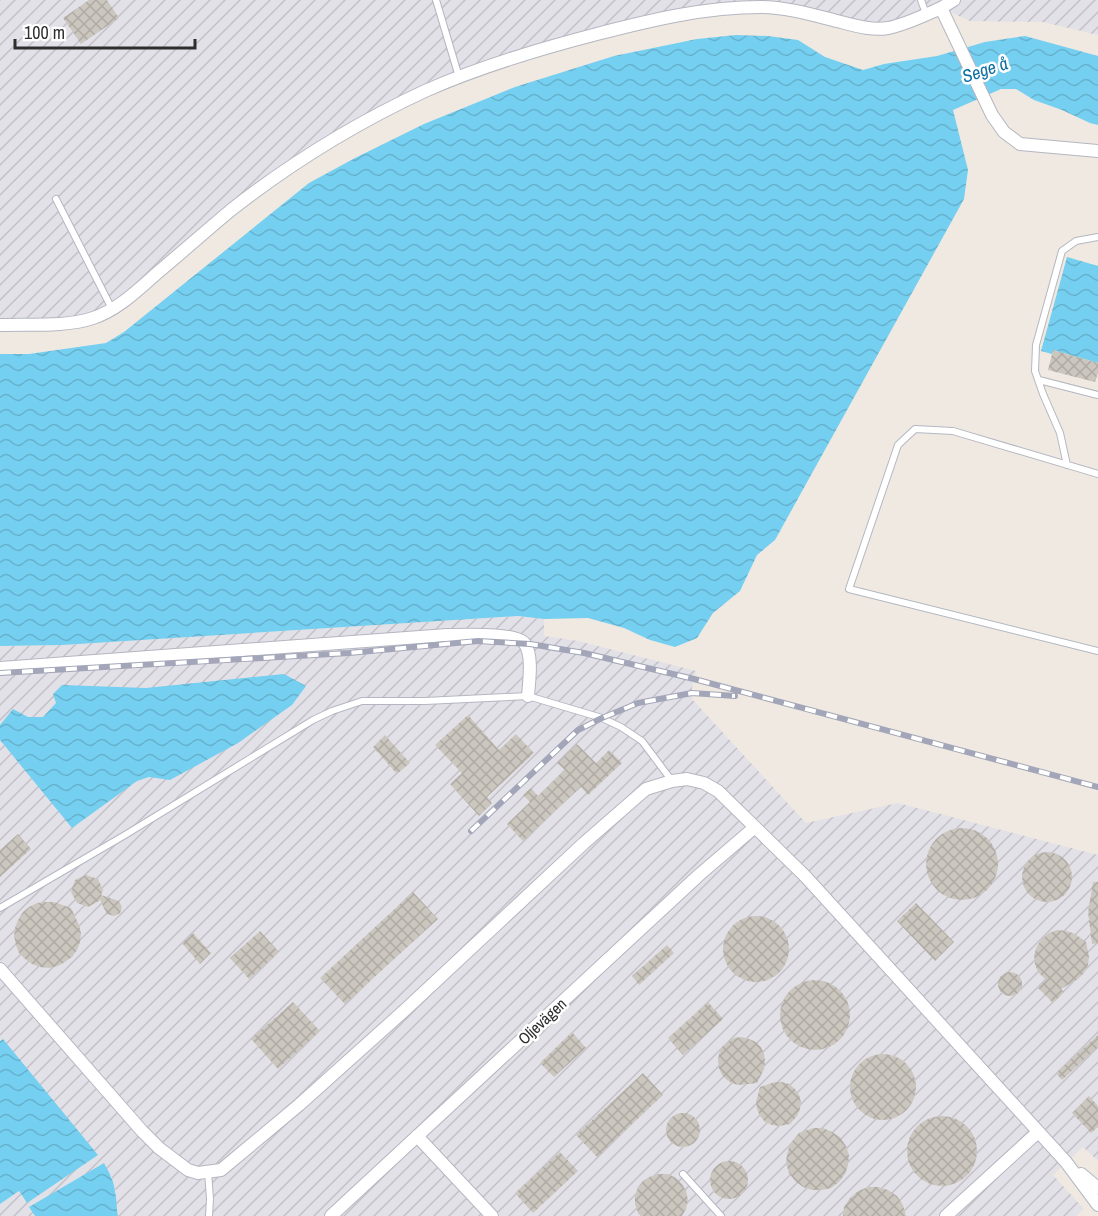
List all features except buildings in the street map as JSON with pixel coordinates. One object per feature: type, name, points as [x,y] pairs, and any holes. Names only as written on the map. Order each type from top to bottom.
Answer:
[{"type":"street","points":[[0,325],[61,324],[91,319],[113,309],[231,211],[320,148],[425,91],[490,65],[546,47],[648,21],[703,10],[763,7],[788,10],[864,28],[888,28],[926,15],[954,0]]},
{"type":"street","points":[[941,8],[992,115],[1004,132],[1020,144],[1098,151]]},
{"type":"street","points":[[0,668],[447,635],[507,636],[520,639],[525,644],[529,656],[528,696]]},
{"type":"street","points":[[0,969],[159,1148],[188,1170],[198,1173],[221,1170],[299,1105],[584,843],[646,789],[687,779],[704,783],[718,791],[806,876],[1066,1162],[1098,1205]]},
{"type":"street","name":"Oljevägen","points":[[331,1216],[691,883],[755,827]]},
{"type":"street","points":[[946,1216],[1038,1131]]},
{"type":"street","points":[[417,1136],[492,1216]]},
{"type":"street","points":[[1066,1162],[1098,1188]]},
{"type":"lane","points":[[436,0],[459,78]]},
{"type":"lane","points":[[921,0],[926,15]]},
{"type":"lane","points":[[56,199],[113,309]]},
{"type":"lane","points":[[1067,465],[1060,433],[1035,371],[1036,345],[1062,251],[1076,241],[1098,237]]},
{"type":"lane","points":[[1039,380],[1098,395]]},
{"type":"lane","points":[[1098,474],[952,431],[915,429],[898,445],[849,589],[1098,651]]},
{"type":"lane","points":[[0,908],[313,720],[362,701],[425,701],[528,696],[602,718],[621,727],[642,741],[672,781]]},
{"type":"lane","points":[[208,1172],[209,1216]]},
{"type":"lane","points":[[683,1174],[721,1216]]},
{"type":"shaded area","points":[[0,0],[1098,0],[1098,35],[1043,22],[970,21],[941,8],[888,28],[788,10],[703,10],[490,65],[320,148],[133,294],[91,319],[0,325]]},
{"type":"shaded area","points":[[518,616],[544,619],[544,636],[578,641],[696,671],[692,699],[806,823],[898,803],[1098,855],[1098,1161],[1083,1147],[1053,1175],[1084,1209],[1076,1216],[118,1216],[116,1192],[111,1175],[30,1207],[35,1216],[0,1216],[0,1204],[19,1191],[26,1203],[2,1039],[0,1041],[0,646],[63,645]]},
{"type":"water","name":"Sege å","points":[[736,35],[798,40],[825,57],[863,70],[884,64],[937,56],[985,42],[1025,36],[1098,56],[1098,125],[1034,100],[1016,89],[1001,89],[953,110],[968,170],[964,199],[775,540],[757,555],[740,591],[713,613],[697,638],[675,647],[650,640],[624,628],[588,618],[544,619],[518,616],[63,645],[0,646],[0,354],[29,354],[106,343],[124,332],[309,183],[424,124],[515,87],[614,56],[697,39]]},
{"type":"water","points":[[1067,257],[1098,266],[1098,363],[1053,350],[1052,354],[1041,351]]},
{"type":"water","points":[[284,674],[306,686],[292,705],[238,743],[170,780],[149,777],[137,781],[72,828],[0,740],[0,725],[13,709],[28,717],[43,717],[56,703],[53,694],[62,685],[146,688]]},
{"type":"water","points":[[3,1039],[98,1155],[27,1203],[19,1191],[0,1204],[0,1041]]},
{"type":"water","points":[[104,1163],[114,1184],[118,1216],[35,1216],[29,1207]]},
{"type":"railway","points":[[0,673],[349,653],[478,641],[530,644],[584,653],[694,679],[1098,787]]},
{"type":"railway","points":[[471,831],[578,730],[638,703],[692,693],[735,696]]}]
